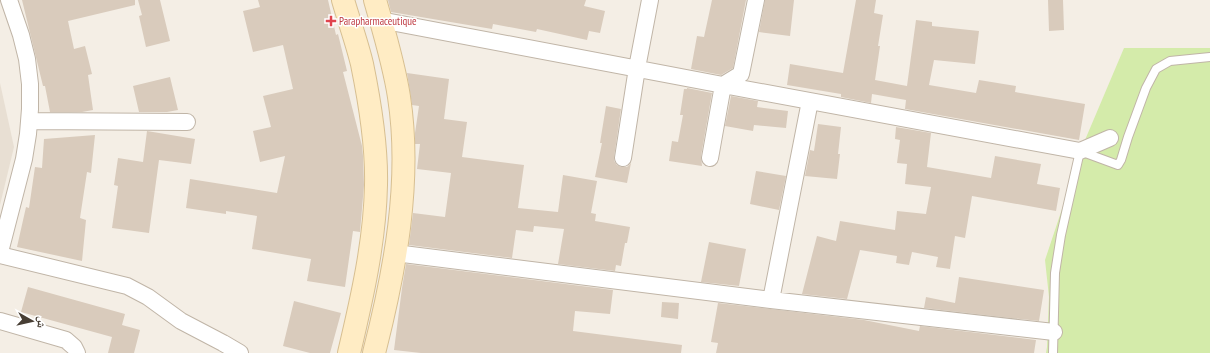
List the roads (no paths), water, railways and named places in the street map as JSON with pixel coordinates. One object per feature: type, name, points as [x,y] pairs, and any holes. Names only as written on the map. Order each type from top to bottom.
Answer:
[{"type":"street","points":[[9,0],[21,35],[27,59],[30,84],[29,121],[24,159],[0,254],[127,286],[148,297],[181,321],[240,353]]},
{"type":"street","points":[[623,158],[637,68],[650,0]]},
{"type":"street","points":[[710,158],[723,85],[741,74],[756,0]]},
{"type":"street","points":[[349,353],[372,238],[376,184],[374,140],[362,63],[345,7],[377,9],[637,68],[1080,151],[1110,138]]},
{"type":"street","points":[[374,353],[386,305],[401,213],[403,188],[402,120],[397,86],[377,9]]},
{"type":"street","points":[[771,300],[810,101]]},
{"type":"street","points":[[29,121],[187,122]]},
{"type":"street","points":[[395,253],[771,300],[1054,332]]},
{"type":"street","points":[[0,321],[66,340],[74,347],[76,353]]},
{"type":"lane","points":[[1053,353],[1055,274],[1080,151],[1118,165],[1146,88],[1156,69],[1170,62],[1210,57]]},
{"type":"place","name":"Parapharmaceutique","points":[[331,21]]}]
